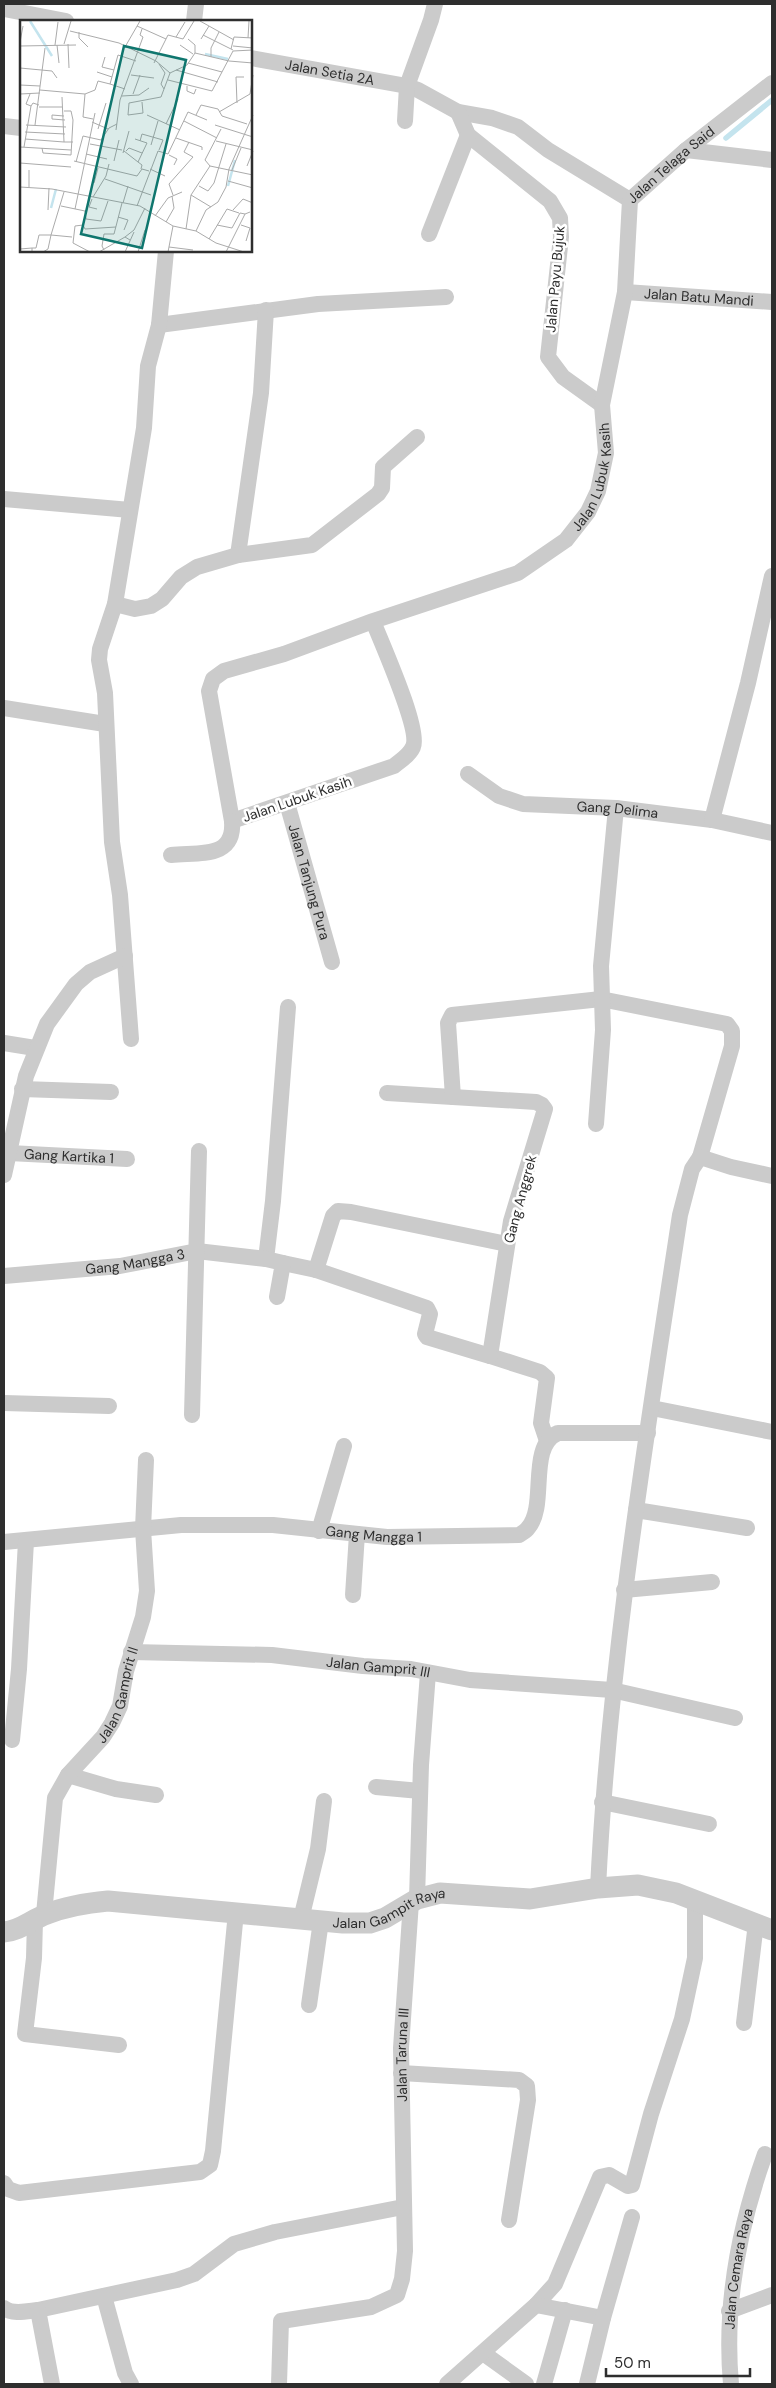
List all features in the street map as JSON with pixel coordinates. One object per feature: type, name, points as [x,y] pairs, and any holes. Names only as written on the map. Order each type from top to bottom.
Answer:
[{"type":"street","points":[[194,20],[196,4]]},
{"type":"street","points":[[405,121],[407,86],[435,4]]},
{"type":"street","points":[[10,8],[62,20]]},
{"type":"street","name":"Jalan Setia 2A","points":[[252,58],[407,86],[458,112]]},
{"type":"street","name":"Jalan Telaga Said","points":[[458,112],[492,118],[518,127],[548,150],[630,200],[686,150],[772,83]]},
{"type":"street","name":"Jalan Payu Bujuk","points":[[458,112],[468,135],[550,201],[560,218],[561,238],[548,357],[563,377],[602,405]]},
{"type":"street","points":[[4,126],[20,128]]},
{"type":"street","points":[[429,234],[468,135]]},
{"type":"street","points":[[686,150],[772,160]]},
{"type":"street","name":"Jalan Lubuk Kasih","points":[[372,621],[413,726],[414,746],[407,756],[394,766],[232,821],[209,691],[213,679],[224,671],[284,654],[372,621],[518,573],[566,540],[588,512],[598,491],[606,453],[602,405],[625,292],[630,200]]},
{"type":"street","points":[[131,1039],[120,895],[112,842],[105,693],[99,660],[100,649],[114,604],[144,428],[148,366],[159,325],[166,252]]},
{"type":"street","name":"Jalan Batu Mandi","points":[[625,292],[772,302]]},
{"type":"street","points":[[159,325],[318,304],[446,297]]},
{"type":"street","points":[[238,555],[261,393],[266,310]]},
{"type":"street","points":[[114,604],[136,609],[151,606],[162,600],[181,577],[197,566],[238,555],[312,545],[378,494],[382,488],[383,467],[416,436]]},
{"type":"street","points":[[4,500],[130,510]]},
{"type":"street","points":[[712,820],[748,683],[772,580]]},
{"type":"street","points":[[4,708],[105,724]]},
{"type":"street","name":"Gang Delima","points":[[468,774],[499,796],[522,804],[616,808],[712,820],[772,833]]},
{"type":"street","name":"Jalan Tanjung Pura","points":[[287,803],[332,962]]},
{"type":"street","points":[[596,1124],[604,1030],[601,999],[601,966],[616,808]]},
{"type":"street","points":[[171,855],[222,849],[229,843],[233,835],[232,821]]},
{"type":"street","points":[[4,1175],[22,1089],[36,1048],[47,1024],[76,984],[90,972],[125,956]]},
{"type":"street","points":[[454,1097],[448,1023],[452,1015],[601,999],[727,1024],[732,1031],[732,1046],[700,1156],[692,1168],[680,1216],[624,1590],[612,1690],[602,1802],[598,1888]]},
{"type":"street","points":[[266,1259],[273,1201],[288,1007]]},
{"type":"street","points":[[4,1043],[36,1048]]},
{"type":"street","points":[[22,1089],[111,1092]]},
{"type":"street","name":"Gang Anggrek","points":[[386,1093],[536,1102],[545,1109],[512,1221],[490,1356]]},
{"type":"street","points":[[192,1415],[199,1152]]},
{"type":"street","name":"Gang Kartika 1","points":[[10,1153],[127,1159]]},
{"type":"street","points":[[700,1156],[731,1167],[772,1176]]},
{"type":"street","points":[[316,1270],[333,1216],[338,1211],[351,1212],[507,1244]]},
{"type":"street","name":"Gang Mangga 3","points":[[4,1276],[120,1266],[197,1251],[266,1259],[316,1270],[427,1308],[430,1314],[424,1334],[427,1338],[490,1356]]},
{"type":"street","points":[[277,1297],[283,1263]]},
{"type":"street","points":[[490,1356],[540,1372],[547,1378],[541,1423],[547,1441],[558,1434],[648,1433]]},
{"type":"street","points":[[4,1403],[109,1406]]},
{"type":"street","points":[[652,1408],[772,1432]]},
{"type":"street","name":"Gang Mangga 1","points":[[4,1542],[181,1524],[273,1525],[387,1537],[519,1535],[529,1528],[535,1513],[543,1450],[547,1441]]},
{"type":"street","points":[[318,1531],[344,1446]]},
{"type":"street","name":"Jalan Gamprit II","points":[[119,2045],[25,2034],[55,1798],[68,1775],[112,1723],[120,1706],[131,1652],[143,1617],[147,1591],[143,1529],[146,1460]]},
{"type":"street","points":[[636,1510],[746,1528]]},
{"type":"street","points":[[353,1596],[358,1534]]},
{"type":"street","points":[[12,1740],[19,1669],[26,1541]]},
{"type":"street","points":[[624,1590],[712,1582]]},
{"type":"street","name":"Jalan Gamprit III","points":[[131,1652],[272,1655],[356,1665],[411,1669],[428,1673],[414,1901]]},
{"type":"street","points":[[428,1673],[470,1680],[612,1690],[735,1718]]},
{"type":"street","points":[[68,1775],[116,1790],[156,1795]]},
{"type":"street","points":[[376,1787],[420,1791]]},
{"type":"street","points":[[309,2005],[311,1920],[324,1801]]},
{"type":"street","points":[[602,1802],[708,1824]]},
{"type":"street","name":"Jalan Gampit Raya","points":[[4,1932],[12,1931],[40,1917],[75,1905],[108,1901],[311,1920],[370,1923],[385,1918],[414,1901],[440,1892],[530,1899],[598,1888],[638,1885],[695,1900],[764,1926]]},
{"type":"street","points":[[447,2384],[536,2305],[555,2284],[600,2177],[609,2175],[628,2186],[632,2185],[651,2114],[682,2019],[695,1958],[695,1900]]},
{"type":"street","name":"Jalan Taruna III","points":[[279,2384],[280,2321],[371,2307],[397,2295],[402,2279],[405,2251],[401,2073],[414,1901]]},
{"type":"street","points":[[4,2183],[8,2190],[19,2193],[200,2172],[210,2165],[214,2151],[236,1912]]},
{"type":"street","points":[[744,2023],[764,1926]]},
{"type":"street","points":[[401,2073],[519,2080],[527,2086],[528,2100],[509,2220]]},
{"type":"street","name":"Jalan Cemara Raya","points":[[731,2384],[728,2348],[729,2311],[750,2199],[765,2154]]},
{"type":"street","points":[[4,2308],[7,2311],[22,2312],[38,2310],[194,2274],[234,2244],[274,2232],[403,2207]]},
{"type":"street","points":[[587,2384],[603,2318],[632,2217]]},
{"type":"street","points":[[729,2311],[772,2295]]},
{"type":"street","points":[[104,2296],[125,2373],[131,2384]]},
{"type":"street","points":[[536,2305],[603,2318]]},
{"type":"street","points":[[38,2310],[52,2384]]},
{"type":"street","points":[[544,2384],[565,2310]]},
{"type":"street","points":[[483,2353],[526,2384]]},
{"type":"waterway","points":[[726,138],[772,100]]}]
